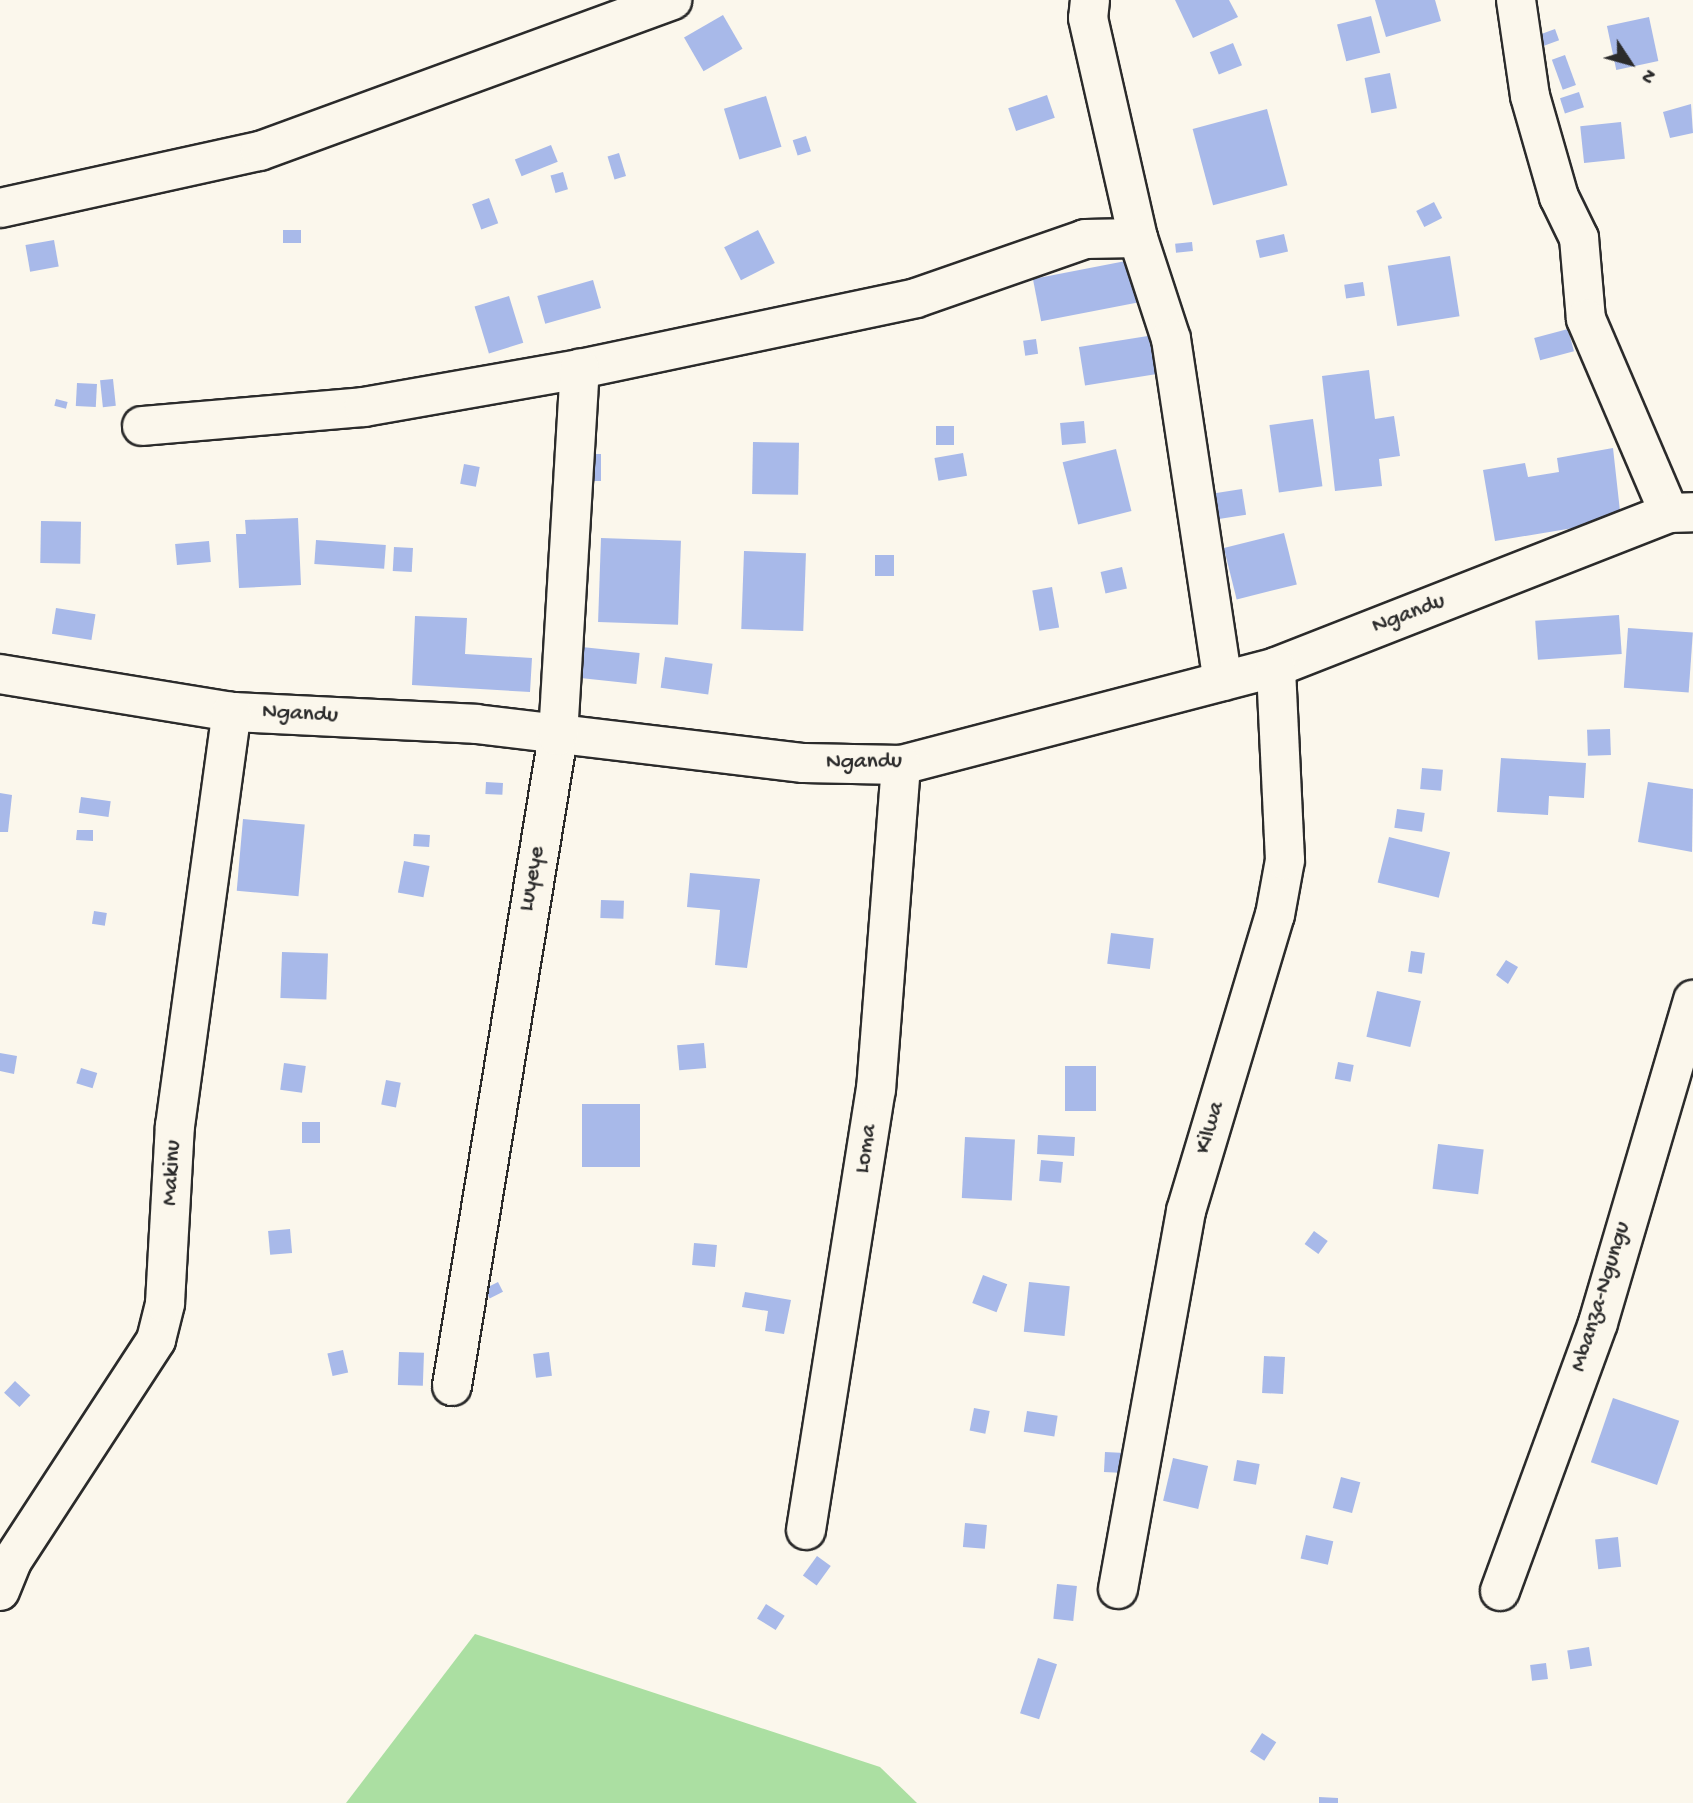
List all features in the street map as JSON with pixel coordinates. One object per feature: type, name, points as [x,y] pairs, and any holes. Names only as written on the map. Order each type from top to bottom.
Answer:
[{"type":"street","points":[[0,208],[260,151],[672,0]]},
{"type":"street","points":[[1090,0],[1087,18],[1138,238],[1171,339],[1223,681]]},
{"type":"street","points":[[1516,0],[1530,96],[1559,197],[1579,238],[1586,319],[1681,512]]},
{"type":"street","points":[[142,426],[364,407],[580,369],[916,298],[1085,239],[1138,238]]},
{"type":"street","name":"Luyeye","points":[[452,1386],[558,736],[580,369]]},
{"type":"street","name":"Ngandu","points":[[0,674],[232,712],[476,724],[558,736],[804,763],[901,765],[1276,667],[1681,512]]},
{"type":"street","name":"Kilwa","points":[[1118,1589],[1186,1211],[1275,915],[1285,860],[1276,667]]},
{"type":"street","name":"Makinu","points":[[0,1591],[12,1561],[156,1340],[165,1303],[175,1126],[232,712]]},
{"type":"street","name":"Loma","points":[[806,1530],[876,1090],[901,765]]},
{"type":"street","name":"Mbanza-Ngungu","points":[[1500,1591],[1598,1323],[1693,1000]]},
{"type":"green space","points":[[475,1634],[880,1767],[917,1803],[346,1803]]},
{"type":"building","points":[[1175,0],[1229,0],[1238,17],[1193,38]]},
{"type":"building","points":[[1375,0],[1435,0],[1441,21],[1386,37]]},
{"type":"building","points":[[723,15],[742,49],[704,71],[684,38]]},
{"type":"building","points":[[1371,16],[1380,53],[1346,61],[1337,24]]},
{"type":"building","points":[[1649,17],[1658,61],[1616,70],[1607,26]]},
{"type":"building","points":[[1555,29],[1559,40],[1544,46],[1540,34]]},
{"type":"building","points":[[1233,43],[1242,65],[1219,75],[1210,52]]},
{"type":"building","points":[[1565,55],[1576,85],[1563,90],[1552,60]]},
{"type":"building","points":[[1390,73],[1397,108],[1371,113],[1364,78]]},
{"type":"building","points":[[1579,92],[1584,107],[1565,113],[1560,98]]},
{"type":"building","points":[[1047,95],[1055,118],[1016,131],[1008,108]]},
{"type":"building","points":[[766,96],[781,147],[739,160],[724,109]]},
{"type":"building","points":[[1691,104],[1693,133],[1670,138],[1663,112]]},
{"type":"building","points":[[1267,109],[1287,185],[1213,205],[1193,129]]},
{"type":"building","points":[[1621,122],[1625,159],[1584,163],[1580,126]]},
{"type":"building","points":[[806,136],[811,151],[798,156],[793,140]]},
{"type":"building","points":[[551,145],[558,162],[522,176],[515,160]]},
{"type":"building","points":[[619,153],[626,176],[615,179],[608,157]]},
{"type":"building","points":[[563,172],[568,189],[555,193],[551,176]]},
{"type":"building","points":[[489,198],[498,223],[481,230],[472,204]]},
{"type":"building","points":[[1434,202],[1442,218],[1424,227],[1416,211]]},
{"type":"building","points":[[283,230],[301,230],[301,243],[283,243]]},
{"type":"building","points":[[758,230],[775,263],[741,280],[724,247]]},
{"type":"building","points":[[1284,234],[1288,252],[1260,258],[1256,241]]},
{"type":"building","points":[[54,240],[59,267],[30,272],[25,245]]},
{"type":"building","points":[[1192,242],[1193,251],[1176,253],[1175,244]]},
{"type":"building","points":[[1450,256],[1460,316],[1397,326],[1388,266]]},
{"type":"building","points":[[1136,259],[1144,301],[1041,321],[1033,279]]},
{"type":"building","points":[[593,280],[601,308],[545,324],[537,296]]},
{"type":"building","points":[[1363,282],[1365,296],[1346,299],[1344,285]]},
{"type":"building","points":[[509,296],[523,343],[489,353],[475,307]]},
{"type":"building","points":[[1568,329],[1574,351],[1540,360],[1534,338]]},
{"type":"building","points":[[1154,335],[1160,374],[1085,385],[1079,347]]},
{"type":"building","points":[[1036,339],[1038,354],[1025,356],[1023,341]]},
{"type":"building","points":[[1369,370],[1375,419],[1394,416],[1400,456],[1379,459],[1382,486],[1335,491],[1322,376]]},
{"type":"building","points":[[113,379],[116,406],[103,407],[100,380]]},
{"type":"building","points":[[77,383],[97,384],[96,407],[76,406]]},
{"type":"building","points":[[56,399],[68,402],[66,409],[54,406]]},
{"type":"building","points":[[1313,419],[1322,486],[1279,492],[1269,425]]},
{"type":"building","points":[[1084,421],[1086,443],[1062,445],[1060,423]]},
{"type":"building","points":[[936,426],[954,426],[954,445],[936,445]]},
{"type":"building","points":[[753,442],[799,443],[798,495],[752,494]]},
{"type":"building","points":[[1613,448],[1621,520],[1495,541],[1483,470],[1525,463],[1528,477],[1559,472],[1557,458]]},
{"type":"building","points":[[1116,449],[1131,511],[1078,524],[1063,462]]},
{"type":"building","points":[[963,453],[967,476],[938,481],[934,458]]},
{"type":"building","points":[[582,454],[601,454],[601,481],[582,481]]},
{"type":"building","points":[[464,464],[480,467],[476,487],[460,484]]},
{"type":"building","points":[[1242,489],[1246,515],[1212,520],[1208,494]]},
{"type":"building","points":[[298,518],[301,585],[239,588],[236,534],[246,534],[245,520]]},
{"type":"building","points":[[41,521],[81,522],[80,564],[40,563]]},
{"type":"building","points":[[1284,533],[1297,584],[1237,599],[1224,548]]},
{"type":"building","points":[[601,538],[681,541],[678,625],[598,622]]},
{"type":"building","points":[[316,540],[386,545],[384,569],[314,564]]},
{"type":"building","points":[[209,541],[211,562],[177,565],[175,544]]},
{"type":"building","points":[[394,547],[413,548],[412,572],[393,571]]},
{"type":"building","points":[[744,551],[806,553],[803,631],[741,629]]},
{"type":"building","points":[[875,555],[894,555],[894,576],[875,576]]},
{"type":"building","points":[[1122,567],[1127,588],[1106,593],[1101,572]]},
{"type":"building","points":[[1052,587],[1059,627],[1039,631],[1032,590]]},
{"type":"building","points":[[56,608],[96,614],[91,640],[52,634]]},
{"type":"building","points":[[1619,615],[1622,654],[1538,660],[1535,621]]},
{"type":"building","points":[[415,616],[467,618],[465,654],[532,658],[530,692],[412,685]]},
{"type":"building","points":[[1628,628],[1693,633],[1689,692],[1624,688]]},
{"type":"building","points":[[572,646],[640,653],[636,684],[569,677]]},
{"type":"building","points":[[665,657],[713,664],[708,694],[661,688]]},
{"type":"building","points":[[1610,729],[1611,755],[1588,756],[1587,730]]},
{"type":"building","points":[[1501,758],[1586,763],[1584,798],[1549,796],[1548,815],[1497,812]]},
{"type":"building","points":[[1422,768],[1443,770],[1441,791],[1420,789]]},
{"type":"building","points":[[486,782],[503,783],[502,795],[485,794]]},
{"type":"building","points":[[1648,782],[1693,789],[1692,852],[1638,842]]},
{"type":"building","points":[[0,793],[12,795],[8,832],[0,832]]},
{"type":"building","points":[[81,797],[111,801],[108,817],[79,813]]},
{"type":"building","points":[[1397,809],[1425,813],[1422,832],[1394,828]]},
{"type":"building","points":[[243,819],[305,824],[298,896],[237,891]]},
{"type":"building","points":[[77,830],[93,830],[93,841],[76,840]]},
{"type":"building","points":[[414,834],[430,835],[429,847],[413,846]]},
{"type":"building","points":[[1389,837],[1450,852],[1439,898],[1378,883]]},
{"type":"building","points":[[404,861],[430,866],[423,897],[398,892]]},
{"type":"building","points":[[690,873],[760,879],[747,968],[715,965],[720,910],[687,907]]},
{"type":"building","points":[[601,900],[624,901],[623,919],[600,918]]},
{"type":"building","points":[[94,911],[107,913],[105,926],[92,924]]},
{"type":"building","points":[[1111,933],[1154,938],[1150,969],[1107,964]]},
{"type":"building","points":[[1411,951],[1425,953],[1422,974],[1408,972]]},
{"type":"building","points":[[282,952],[328,954],[326,1000],[280,998]]},
{"type":"building","points":[[1506,960],[1518,967],[1508,984],[1496,975]]},
{"type":"building","points":[[1377,991],[1421,1001],[1410,1047],[1366,1037]]},
{"type":"building","points":[[704,1043],[706,1068],[679,1070],[677,1045]]},
{"type":"building","points":[[0,1053],[17,1056],[14,1074],[0,1071]]},
{"type":"building","points":[[1338,1062],[1354,1065],[1350,1082],[1335,1079]]},
{"type":"building","points":[[284,1063],[306,1066],[302,1093],[280,1090]]},
{"type":"building","points":[[1065,1066],[1096,1066],[1096,1111],[1065,1111]]},
{"type":"building","points":[[81,1068],[97,1073],[93,1088],[76,1083]]},
{"type":"building","points":[[386,1080],[401,1083],[396,1107],[381,1105]]},
{"type":"building","points":[[582,1104],[640,1104],[640,1167],[582,1167]]},
{"type":"building","points":[[302,1122],[320,1122],[320,1143],[302,1143]]},
{"type":"building","points":[[1038,1135],[1075,1137],[1074,1156],[1037,1154]]},
{"type":"building","points":[[965,1137],[1015,1140],[1012,1201],[962,1198]]},
{"type":"building","points":[[1438,1144],[1484,1150],[1478,1194],[1433,1189]]},
{"type":"building","points":[[1041,1160],[1063,1162],[1061,1183],[1039,1181]]},
{"type":"building","points":[[290,1229],[292,1253],[270,1255],[268,1231]]},
{"type":"building","points":[[1314,1231],[1328,1241],[1318,1254],[1305,1244]]},
{"type":"building","points":[[694,1243],[717,1245],[715,1267],[692,1265]]},
{"type":"building","points":[[983,1275],[1007,1284],[997,1312],[972,1303]]},
{"type":"building","points":[[498,1282],[503,1292],[490,1299],[485,1289]]},
{"type":"building","points":[[1029,1282],[1070,1286],[1065,1336],[1024,1332]]},
{"type":"building","points":[[745,1292],[791,1300],[784,1334],[765,1331],[768,1311],[742,1307]]},
{"type":"building","points":[[343,1350],[348,1372],[333,1376],[327,1354]]},
{"type":"building","points":[[399,1352],[424,1353],[423,1386],[398,1385]]},
{"type":"building","points":[[549,1352],[552,1376],[536,1378],[533,1354]]},
{"type":"building","points":[[1264,1356],[1285,1357],[1283,1394],[1262,1393]]},
{"type":"building","points":[[15,1381],[30,1395],[19,1407],[4,1393]]},
{"type":"building","points":[[1613,1398],[1679,1421],[1657,1485],[1591,1462]]},
{"type":"building","points":[[974,1408],[990,1411],[985,1434],[970,1431]]},
{"type":"building","points":[[1027,1411],[1058,1416],[1054,1437],[1024,1432]]},
{"type":"building","points":[[1105,1452],[1125,1453],[1124,1473],[1104,1472]]},
{"type":"building","points":[[1173,1458],[1208,1466],[1198,1509],[1163,1501]]},
{"type":"building","points":[[1237,1460],[1260,1464],[1256,1485],[1233,1481]]},
{"type":"building","points":[[1341,1477],[1360,1482],[1352,1513],[1333,1508]]},
{"type":"building","points":[[965,1523],[987,1525],[985,1549],[963,1547]]},
{"type":"building","points":[[1306,1535],[1333,1541],[1328,1565],[1301,1558]]},
{"type":"building","points":[[1618,1537],[1621,1567],[1598,1569],[1595,1539]]},
{"type":"building","points":[[817,1556],[831,1566],[817,1585],[803,1575]]},
{"type":"building","points":[[1057,1584],[1077,1586],[1073,1621],[1053,1619]]},
{"type":"building","points":[[766,1604],[785,1616],[776,1630],[757,1618]]},
{"type":"building","points":[[1589,1647],[1592,1666],[1570,1669],[1567,1650]]},
{"type":"building","points":[[1038,1658],[1057,1664],[1039,1719],[1020,1713]]},
{"type":"building","points":[[1546,1663],[1548,1679],[1532,1681],[1530,1665]]},
{"type":"building","points":[[1262,1733],[1276,1742],[1264,1761],[1250,1751]]},
{"type":"building","points":[[1319,1797],[1338,1798],[1338,1803],[1319,1803]]}]
